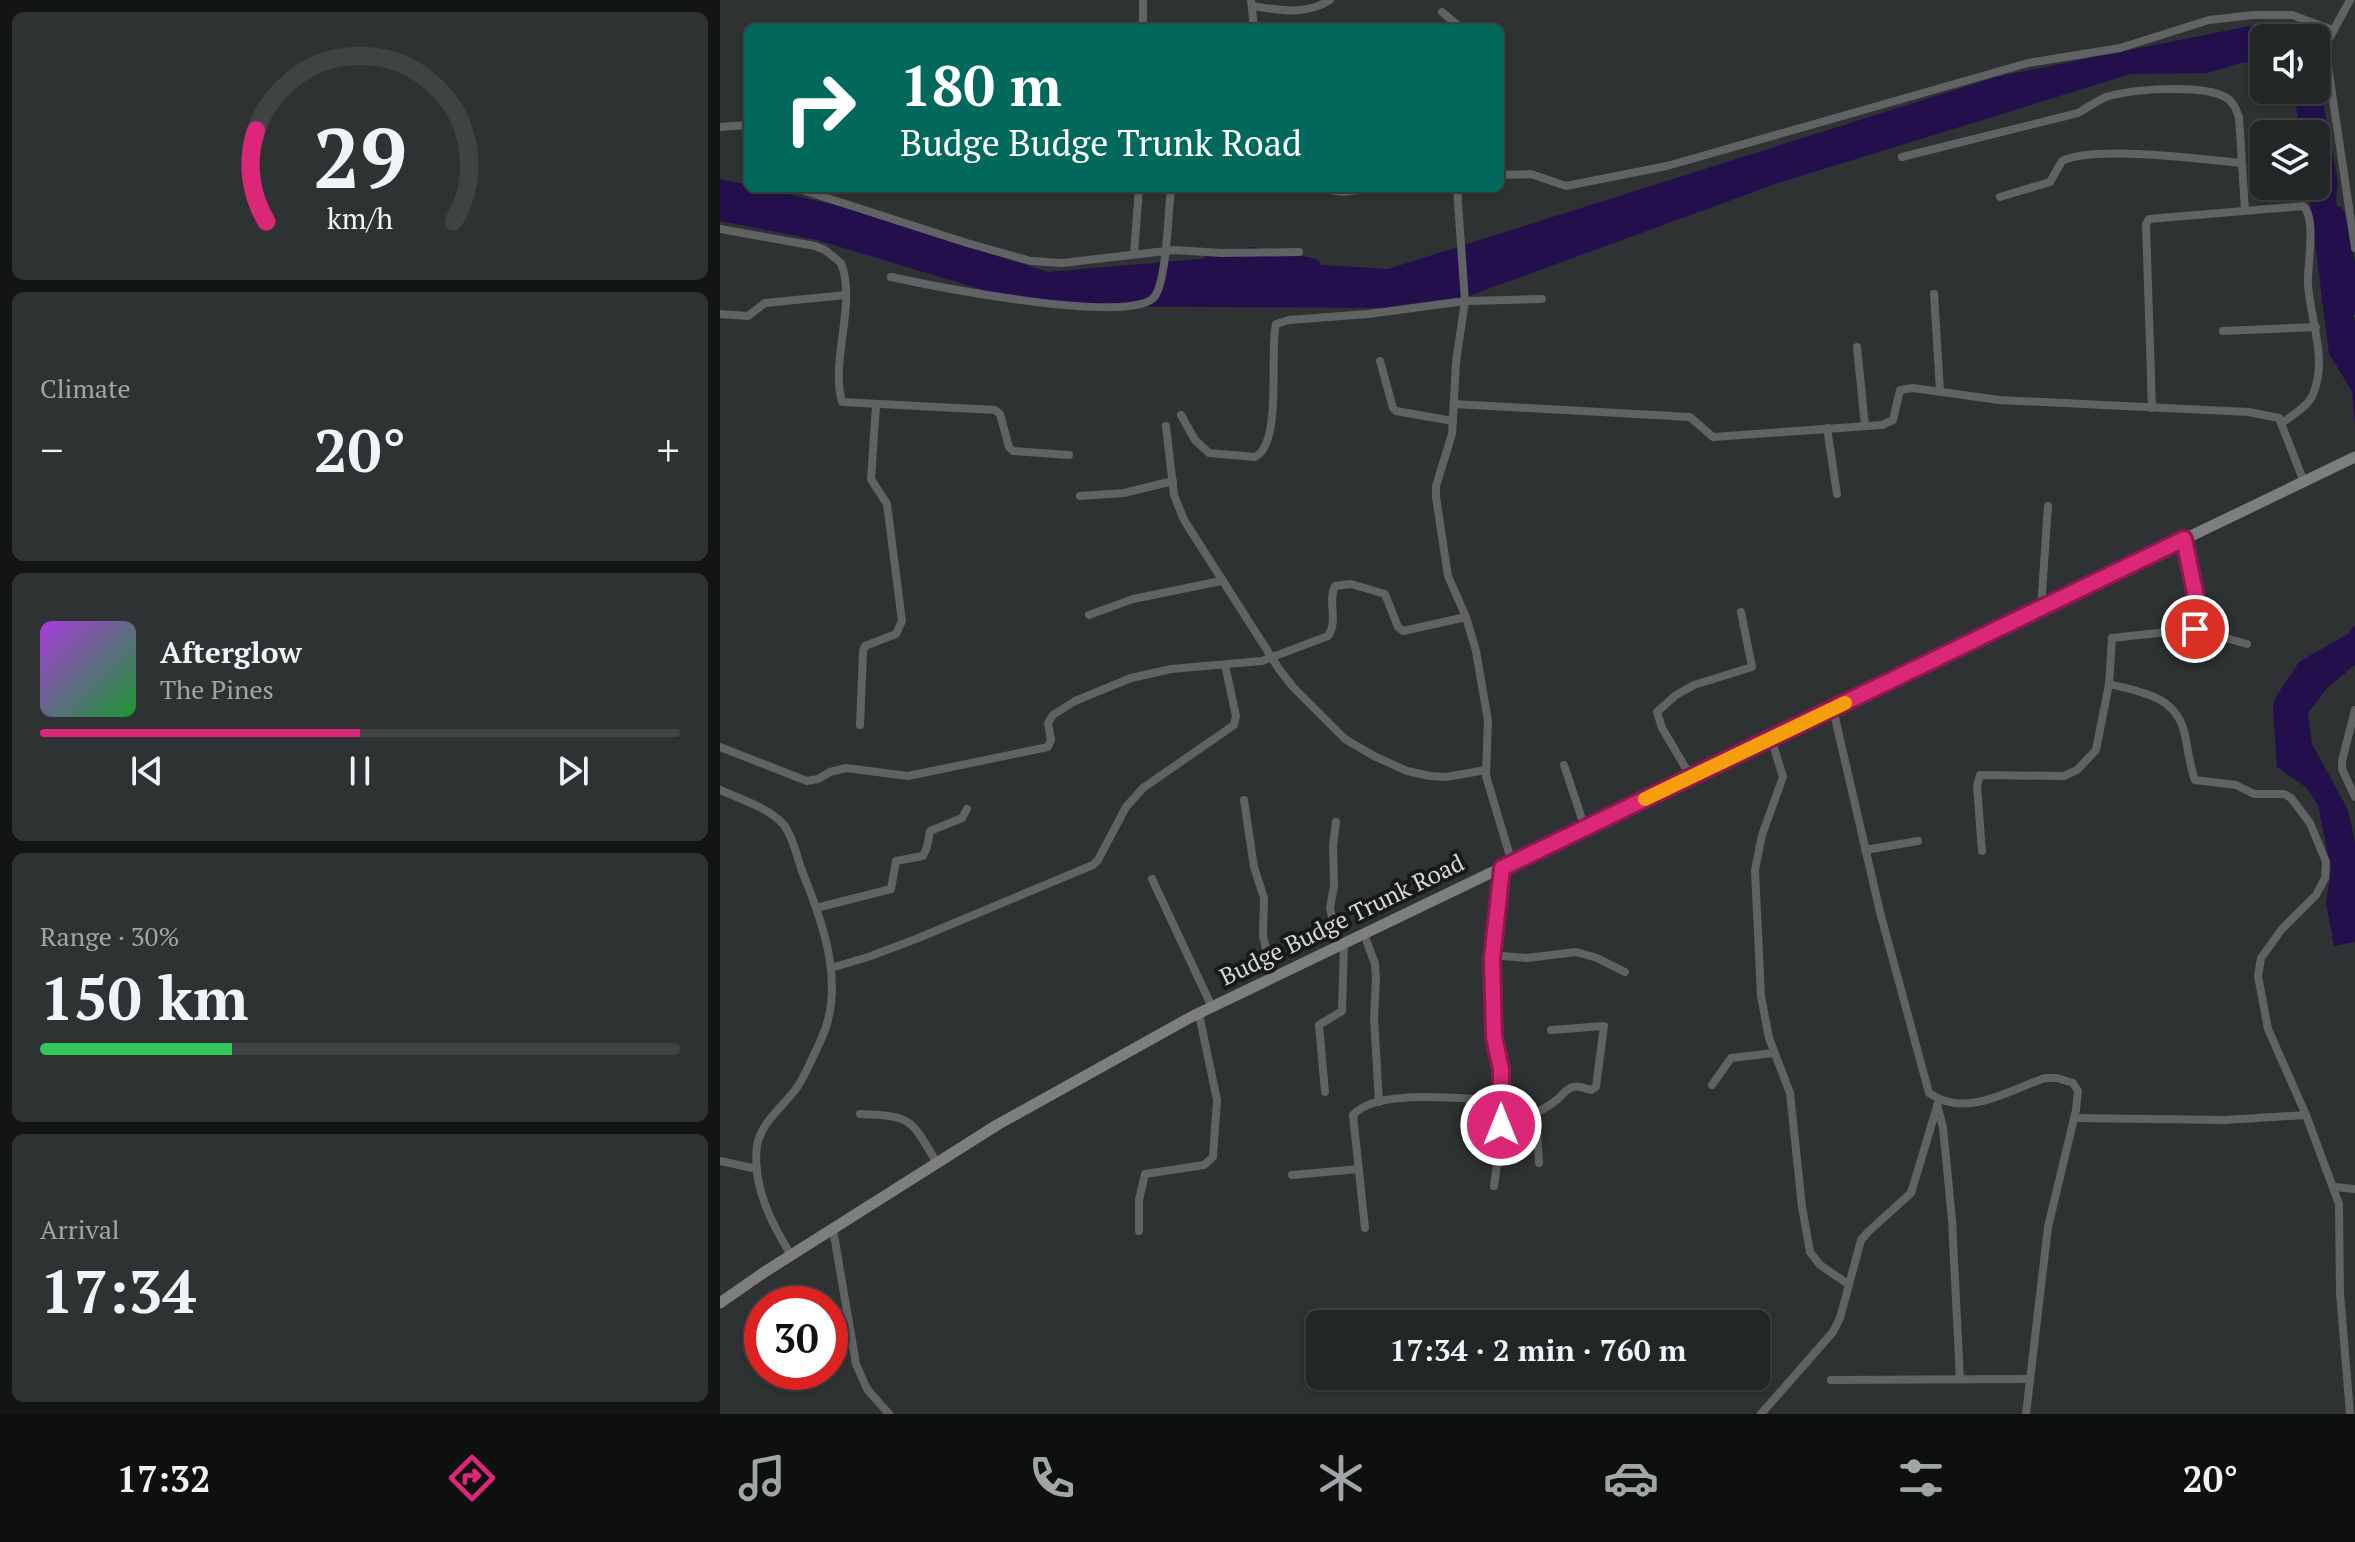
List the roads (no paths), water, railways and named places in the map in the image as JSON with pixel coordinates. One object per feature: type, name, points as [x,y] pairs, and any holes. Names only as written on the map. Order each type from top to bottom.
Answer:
[{"type":"main road","name":"Budge Budge Trunk Road","points":[[720,1303],[997,1125],[1212,1007],[2355,457]]},
{"type":"street","points":[[1143,0],[1143,24]]},
{"type":"street","points":[[1254,24],[1251,3],[1292,12],[1330,0]]},
{"type":"street","points":[[2350,0],[2325,46],[2325,56],[2352,200],[2355,248]]},
{"type":"street","points":[[1442,12],[1456,24]]},
{"type":"street","points":[[1504,175],[1531,174],[1566,186],[1667,166],[2028,63],[2120,48],[2209,20],[2292,15],[2333,30]]},
{"type":"street","points":[[1902,157],[2078,113],[2118,94],[2204,91],[2221,95],[2235,107],[2239,117],[2245,210]]},
{"type":"street","points":[[720,127],[744,125]]},
{"type":"street","points":[[2000,197],[2050,182],[2062,161],[2074,157],[2115,154],[2241,163]]},
{"type":"street","points":[[808,192],[1031,261],[1062,263],[1134,254],[1299,252]]},
{"type":"street","points":[[1134,254],[1139,192]]},
{"type":"street","points":[[891,277],[1058,306],[1141,304],[1156,295],[1165,254],[1171,192]]},
{"type":"street","points":[[1457,192],[1465,298],[1456,362],[1450,446],[1436,486],[1436,497],[1448,576],[1466,617],[1476,651],[1488,721],[1487,782],[1507,866],[1492,955],[1494,1037],[1501,1069],[1501,1135],[1494,1186]]},
{"type":"street","points":[[2152,408],[2146,224],[2149,219],[2303,206],[2308,210],[2308,282],[2316,327],[2317,362],[2313,396],[2282,423]]},
{"type":"street","points":[[720,229],[825,250],[843,268],[845,295],[840,399],[846,403],[995,410],[1000,414],[1009,447],[1013,451],[1069,455]]},
{"type":"street","points":[[1934,294],[1940,391]]},
{"type":"street","points":[[720,314],[748,316],[765,303],[845,295]]},
{"type":"street","points":[[1181,415],[1195,440],[1209,453],[1255,457],[1266,444],[1274,404],[1276,324],[1289,320],[1368,314],[1465,298],[1542,299]]},
{"type":"street","points":[[2223,331],[2316,327]]},
{"type":"street","points":[[1857,347],[1865,426]]},
{"type":"street","points":[[1380,361],[1396,411],[1453,421]]},
{"type":"street","points":[[1454,404],[1690,417],[1713,437],[1882,425],[1893,420],[1900,390],[1913,388],[1999,400],[2249,412],[2279,418],[2304,482]]},
{"type":"street","points":[[860,725],[865,646],[896,634],[902,621],[887,504],[871,479],[876,406]]},
{"type":"street","points":[[1166,426],[1174,495],[1184,520],[1271,658],[1293,687],[1345,739],[1407,771],[1446,777],[1486,770]]},
{"type":"street","points":[[1827,428],[1837,494]]},
{"type":"street","points":[[1080,496],[1124,493],[1173,481]]},
{"type":"street","points":[[2041,608],[2048,506]]},
{"type":"street","points":[[2184,539],[2198,607],[2195,629]]},
{"type":"street","points":[[1089,615],[1133,599],[1221,581]]},
{"type":"street","points":[[720,747],[807,781],[846,768],[908,776],[1042,750],[1051,744],[1049,720],[1075,701],[1131,678],[1156,672],[1271,658],[1328,636],[1332,631],[1335,586],[1351,584],[1385,594],[1398,627],[1403,631],[1466,617]]},
{"type":"street","points":[[1691,777],[1662,728],[1657,712],[1676,695],[1694,685],[1752,667],[1741,612]]},
{"type":"street","points":[[1982,851],[1977,778],[1985,773],[2064,776],[2077,770],[2096,750],[2109,684],[2112,638],[2195,629],[2247,644]]},
{"type":"street","points":[[831,968],[916,939],[1093,865],[1126,807],[1143,788],[1234,725],[1236,716],[1225,665]]},
{"type":"street","points":[[2109,684],[2151,695],[2173,708],[2184,730],[2195,780],[2236,785],[2263,795],[2284,794],[2298,804],[2323,850],[2326,870],[2322,886],[2282,929],[2258,966],[2268,1029],[2306,1115],[2339,1204],[2340,1293],[2350,1414]]},
{"type":"street","points":[[1833,709],[1865,850],[1927,1087],[1938,1102],[1943,1127],[1952,1220],[1960,1379]]},
{"type":"street","points":[[2355,710],[2342,761],[2342,769],[2355,797]]},
{"type":"street","points":[[1771,738],[1783,777],[1762,835],[1755,870],[1761,996],[1774,1053],[1790,1093],[1810,1252],[1820,1265],[1848,1284]]},
{"type":"street","points":[[1564,765],[1585,828]]},
{"type":"street","points":[[720,790],[771,815],[786,828],[816,908],[831,968],[831,996],[822,1039],[798,1086],[760,1135],[757,1169],[765,1205],[791,1255]]},
{"type":"street","points":[[1244,800],[1254,867],[1264,898],[1263,936],[1273,978]]},
{"type":"street","points":[[816,908],[888,891],[896,861],[923,856],[930,831],[962,818],[967,809]]},
{"type":"street","points":[[1325,1092],[1319,1025],[1342,1011],[1341,945],[1330,908],[1334,886],[1336,822]]},
{"type":"street","points":[[1865,850],[1918,841]]},
{"type":"street","points":[[1152,879],[1212,1007]]},
{"type":"street","points":[[1364,934],[1376,974],[1374,1018],[1379,1102]]},
{"type":"street","points":[[1492,955],[1527,958],[1576,952],[1625,972]]},
{"type":"street","points":[[1139,1231],[1139,1200],[1145,1174],[1204,1165],[1213,1157],[1217,1100],[1199,1014]]},
{"type":"street","points":[[1500,1113],[1518,1118],[1536,1113],[1570,1088],[1577,1086],[1591,1090],[1597,1084],[1604,1041],[1603,1024],[1551,1030]]},
{"type":"street","points":[[1712,1085],[1731,1058],[1774,1053]]},
{"type":"street","points":[[1938,1102],[1981,1102],[2031,1082],[2057,1078],[2067,1079],[2076,1087],[2078,1099],[2048,1227],[2026,1414]]},
{"type":"street","points":[[1365,1228],[1353,1115],[1359,1109],[1397,1098],[1500,1100]]},
{"type":"street","points":[[1761,1414],[1833,1332],[1840,1318],[1861,1240],[1911,1193],[1938,1102]]},
{"type":"street","points":[[1536,1113],[1539,1163]]},
{"type":"street","points":[[860,1114],[896,1115],[908,1121],[937,1163]]},
{"type":"street","points":[[2074,1118],[2225,1120],[2306,1115]]},
{"type":"street","points":[[720,1161],[757,1169]]},
{"type":"street","points":[[1292,1175],[1359,1169]]},
{"type":"street","points":[[2334,1187],[2355,1189]]},
{"type":"street","points":[[833,1229],[856,1364],[867,1389],[889,1414]]},
{"type":"street","points":[[1831,1380],[2030,1379]]},
{"type":"waterway","points":[[2336,215],[2355,306]]},
{"type":"waterway","points":[[1211,264],[1251,256],[1312,267]]}]
